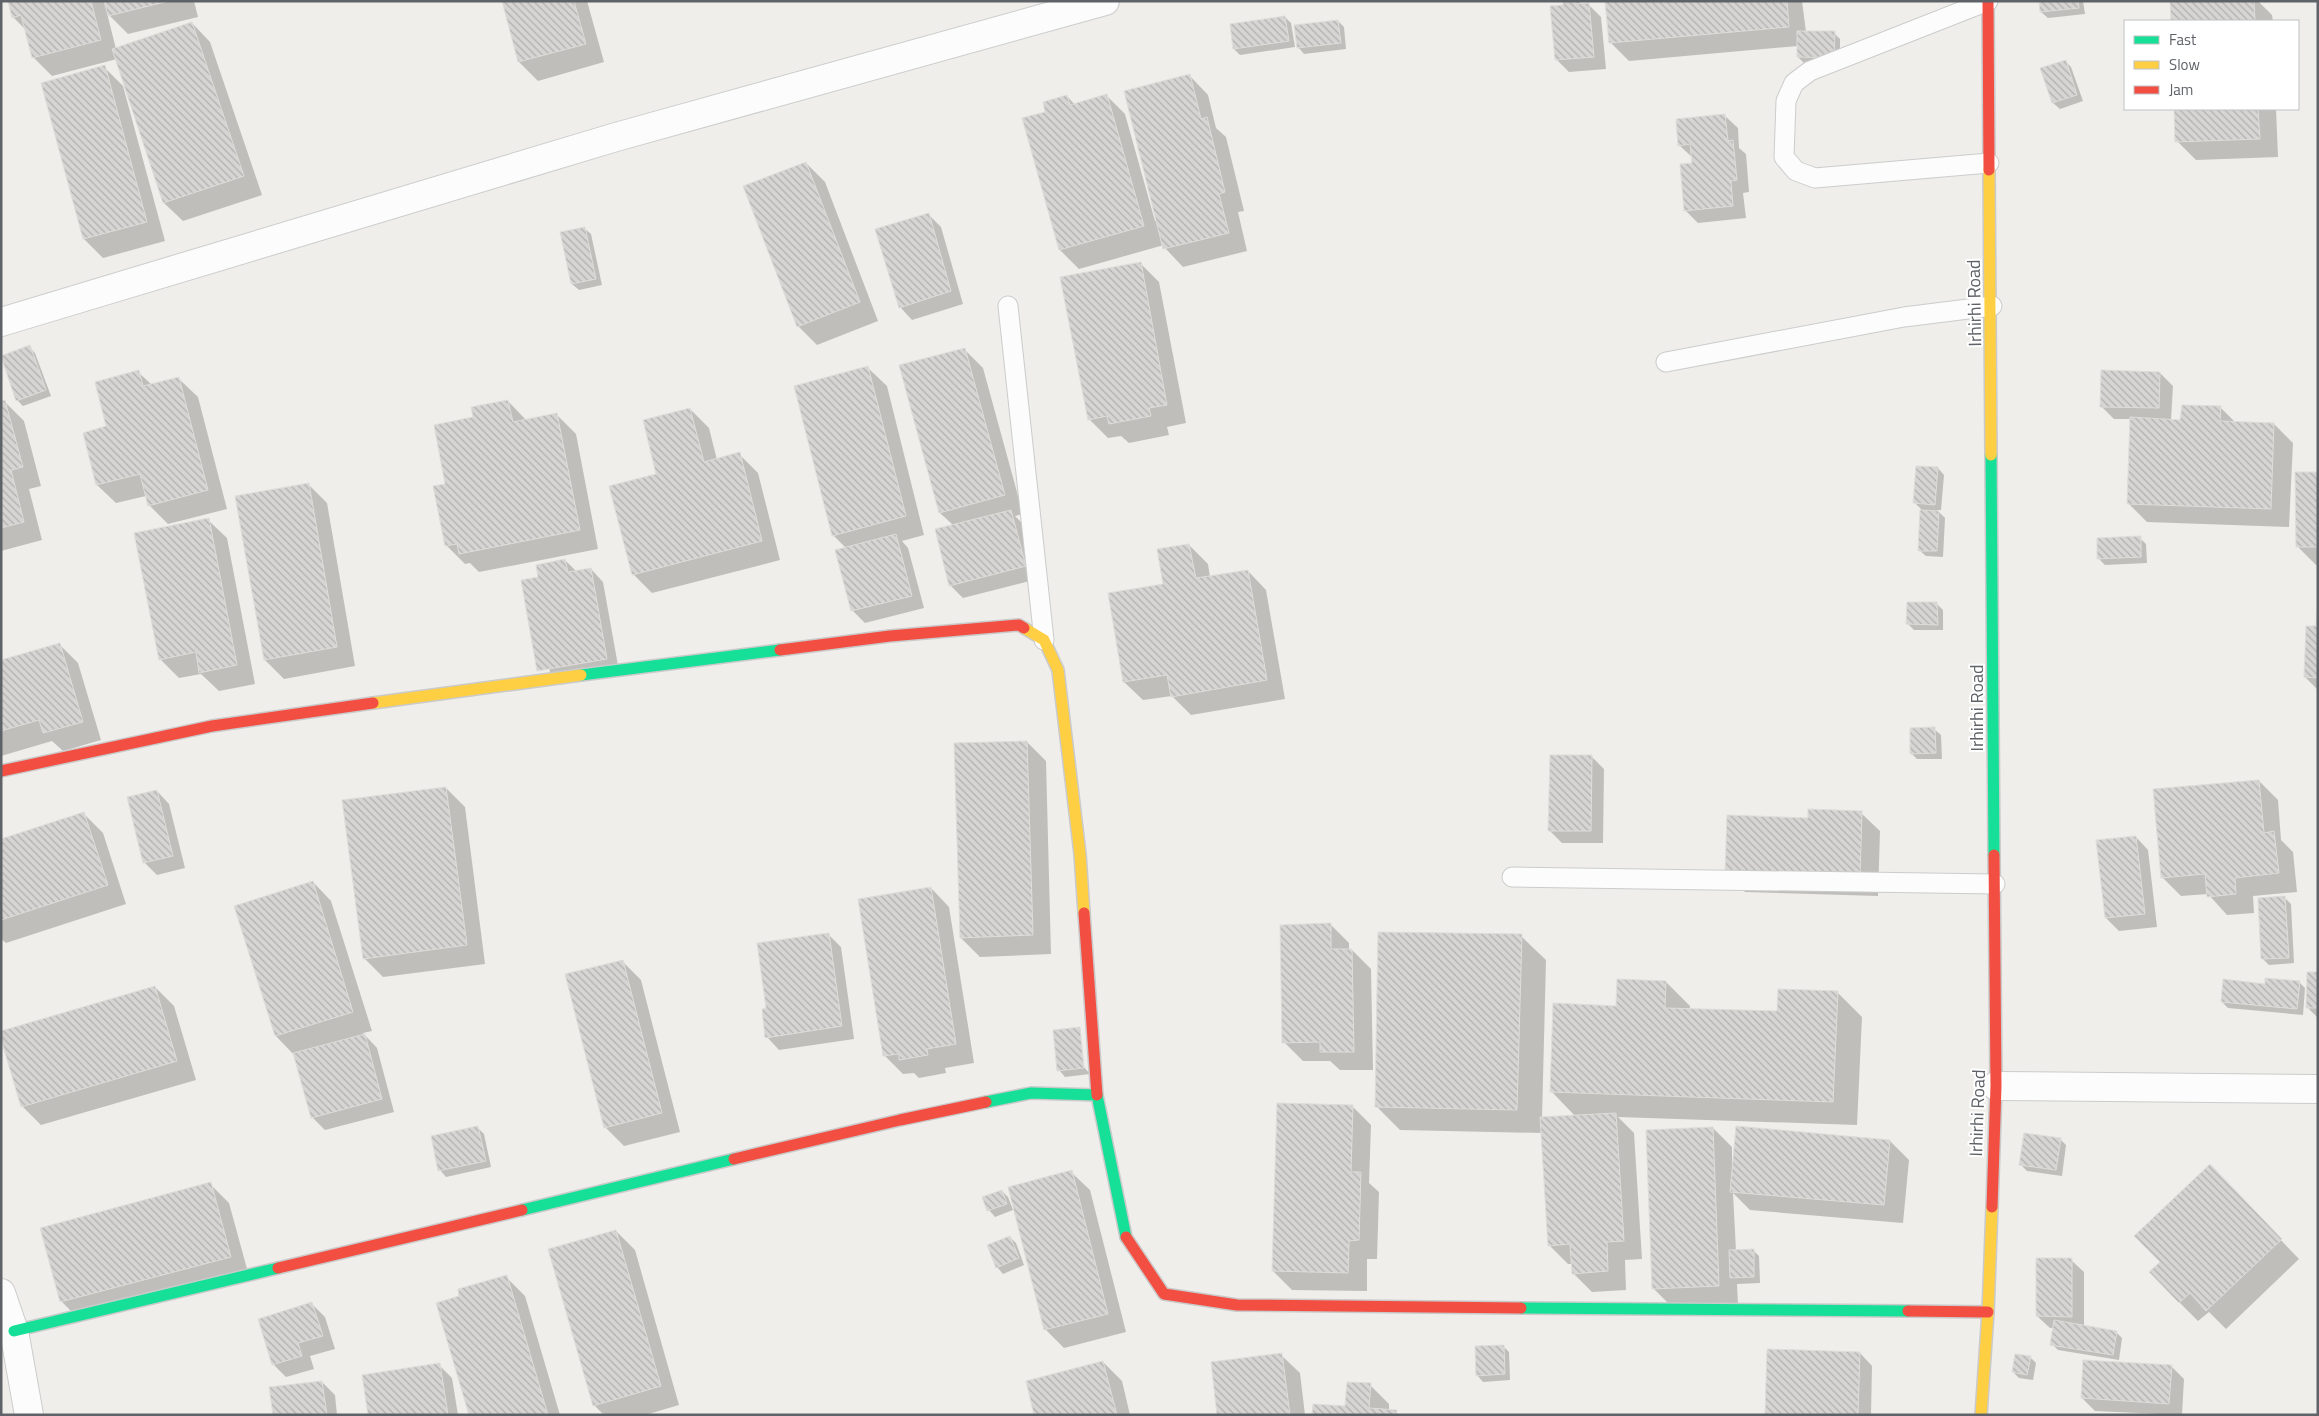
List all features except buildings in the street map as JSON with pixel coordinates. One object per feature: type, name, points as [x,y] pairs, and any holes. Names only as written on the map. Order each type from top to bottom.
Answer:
[{"type":"street","points":[[1,322],[616,136],[1105,1]]},
{"type":"street","name":"Irhirhi Road","points":[[1981,1415],[1988,1312],[1996,1086],[1992,306],[1988,1]]},
{"type":"street","points":[[1,771],[212,726],[508,684],[890,636],[1019,625],[1044,640],[1058,670],[1079,844],[1096,1095],[1124,1234],[1164,1294],[1237,1305],[1988,1312]]},
{"type":"street","points":[[1996,1086],[2318,1089]]},
{"type":"street","points":[[14,1331],[900,1120],[1031,1093],[1096,1095]]},
{"type":"street","points":[[1,1293],[14,1331],[29,1415]]},
{"type":"lane","points":[[1988,1],[1810,71],[1794,83],[1786,101],[1784,158],[1796,171],[1815,178],[1989,163]]},
{"type":"lane","points":[[1008,306],[1044,640]]},
{"type":"lane","points":[[1666,362],[1904,317],[1992,306]]},
{"type":"lane","points":[[1512,877],[1995,884]]},
{"type":"traffic: fast","points":[[1991,455],[1994,855]]},
{"type":"traffic: fast","points":[[581,675],[780,650]]},
{"type":"traffic: fast","points":[[986,1102],[1031,1093],[1097,1095],[1126,1237]]},
{"type":"traffic: fast","points":[[522,1210],[734,1159]]},
{"type":"traffic: fast","points":[[14,1331],[278,1268]]},
{"type":"traffic: fast","points":[[1521,1308],[1908,1311]]},
{"type":"traffic: slow","points":[[1989,170],[1991,455]]},
{"type":"traffic: slow","points":[[1024,628],[1044,640],[1058,670],[1080,854],[1084,913]]},
{"type":"traffic: slow","points":[[373,703],[581,675]]},
{"type":"traffic: slow","points":[[1981,1415],[1988,1312],[1992,1207]]},
{"type":"traffic: jam","points":[[1988,1],[1989,170]]},
{"type":"traffic: jam","points":[[780,650],[890,636],[1019,625],[1024,628]]},
{"type":"traffic: jam","points":[[1,771],[212,726],[373,703]]},
{"type":"traffic: jam","points":[[1992,1207],[1996,1086],[1994,855]]},
{"type":"traffic: jam","points":[[1084,913],[1097,1095]]},
{"type":"traffic: jam","points":[[734,1159],[986,1102]]},
{"type":"traffic: jam","points":[[278,1268],[522,1210]]},
{"type":"traffic: jam","points":[[1126,1237],[1164,1294],[1237,1305],[1521,1308]]},
{"type":"traffic: jam","points":[[1908,1311],[1988,1312]]}]
